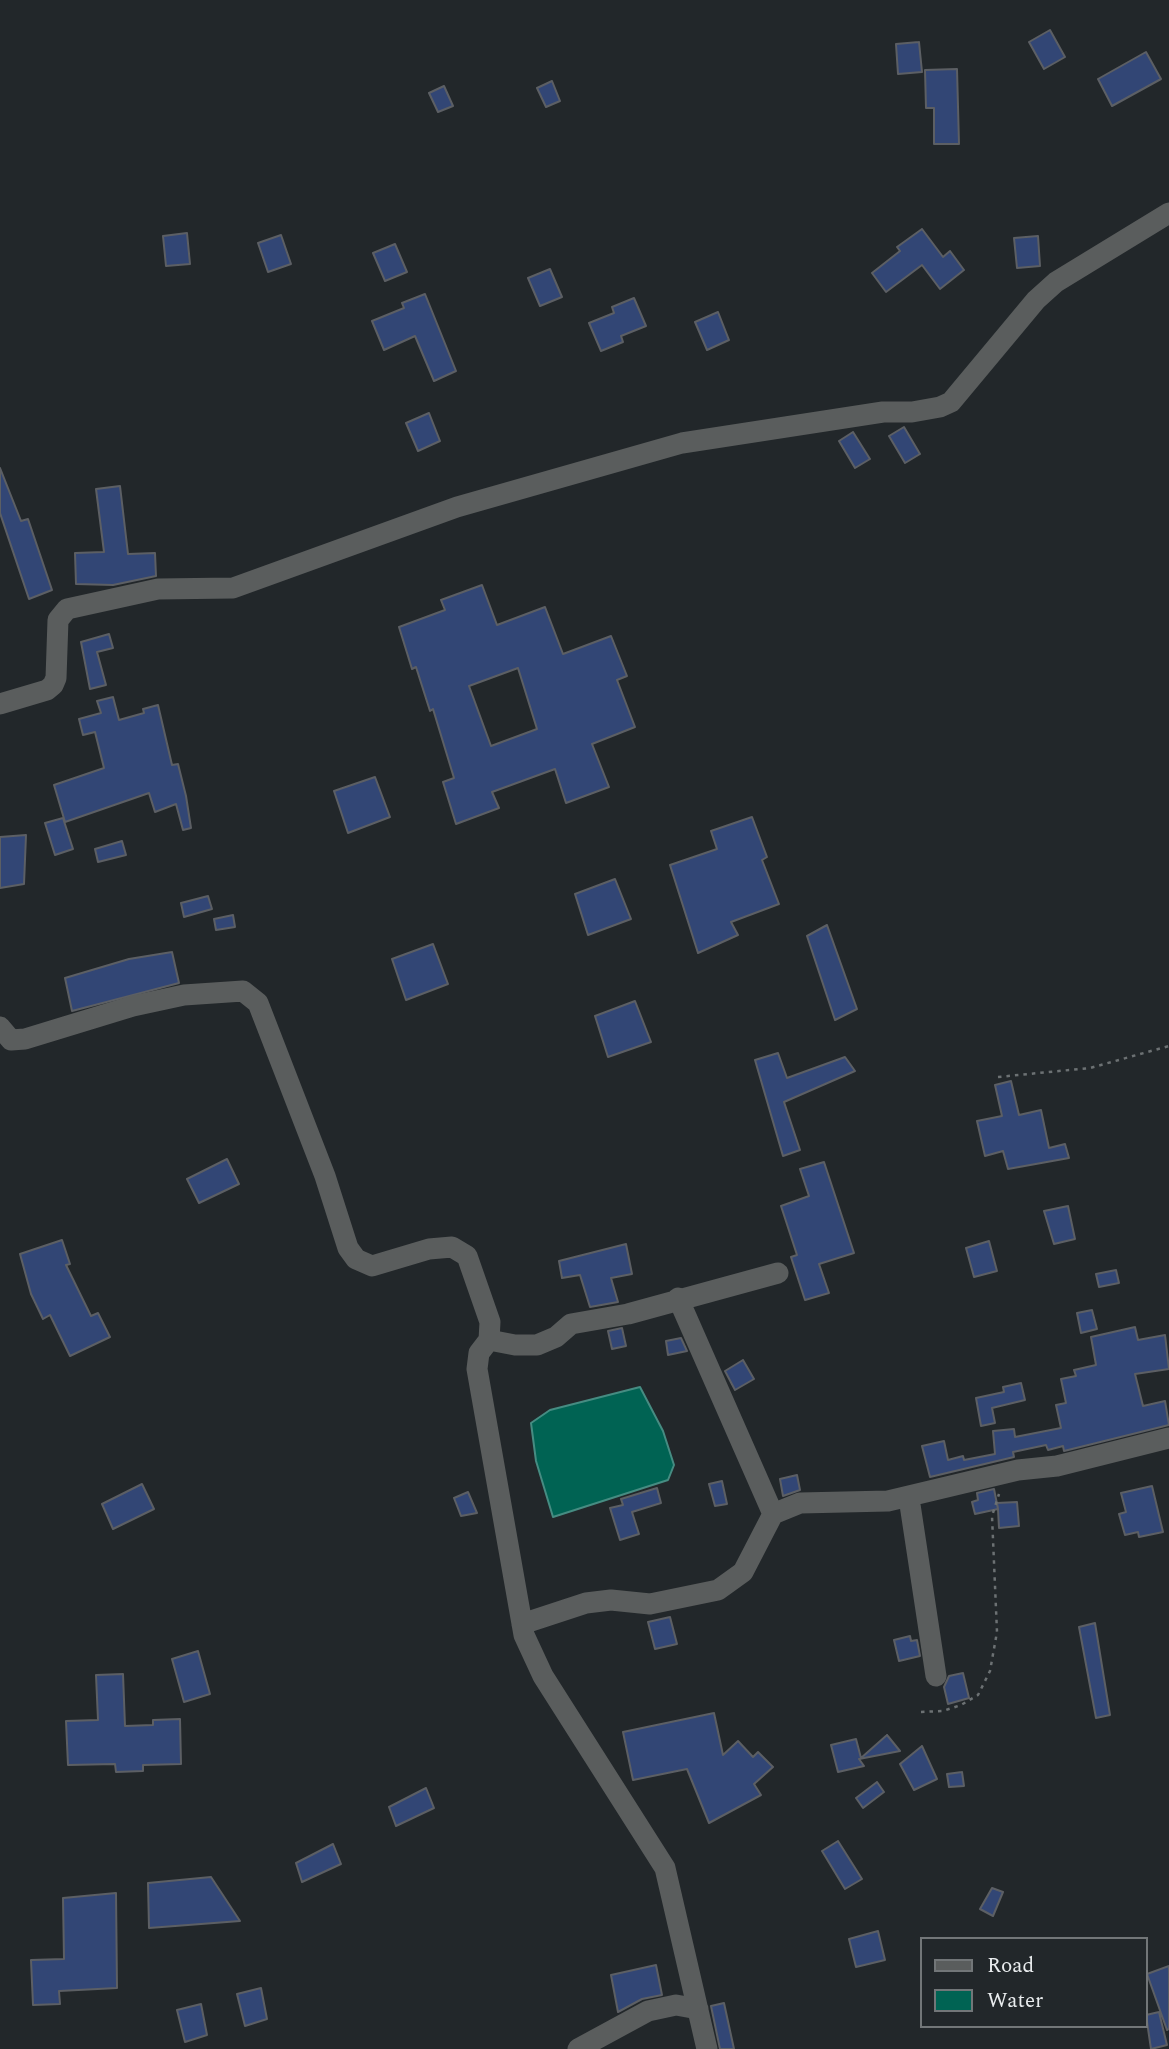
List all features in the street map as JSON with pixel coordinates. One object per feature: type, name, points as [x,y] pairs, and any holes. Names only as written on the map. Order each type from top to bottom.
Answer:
[{"type":"street","points":[[0,704],[47,690],[53,685],[56,678],[58,620],[67,610],[158,589],[233,588],[457,507],[682,443],[883,412],[912,412],[940,407],[951,402],[1036,300],[1056,282],[1169,213]]},
{"type":"street","points":[[0,1027],[10,1040],[25,1038],[133,1006],[184,995],[243,991],[258,1003],[303,1118],[348,1248],[356,1259],[372,1266],[429,1249],[452,1247],[467,1256],[479,1283],[490,1322],[489,1340],[479,1353],[477,1369],[522,1623],[531,1656],[665,1868],[707,2049]]},
{"type":"street","points":[[489,1340],[515,1345],[537,1345],[556,1337],[571,1324],[628,1314],[678,1298],[778,1273]]},
{"type":"street","points":[[678,1298],[773,1514]]},
{"type":"street","points":[[522,1623],[586,1603],[611,1600],[650,1604],[718,1590],[743,1572],[773,1514],[800,1503],[842,1500],[866,1503],[909,1498],[1018,1470],[1057,1466],[1169,1438]]},
{"type":"street","points":[[909,1498],[936,1676]]},
{"type":"street","points":[[578,2049],[648,2011],[676,2005],[698,2009]]},
{"type":"path","points":[[998,1077],[1090,1068],[1169,1046]]},
{"type":"path","points":[[921,1712],[943,1712],[978,1695],[990,1671],[997,1632],[992,1516],[1000,1491],[1018,1470]]},
{"type":"water","points":[[640,1387],[663,1431],[674,1465],[668,1480],[553,1517],[536,1461],[531,1423],[550,1410]]},
{"type":"building","points":[[1050,30],[1065,57],[1044,69],[1029,42]]},
{"type":"building","points":[[919,42],[922,72],[898,74],[896,44]]},
{"type":"building","points":[[1146,52],[1161,79],[1112,106],[1098,79]]},
{"type":"building","points":[[957,69],[959,144],[934,144],[934,108],[926,108],[925,70]]},
{"type":"building","points":[[552,81],[560,101],[546,107],[537,88]]},
{"type":"building","points":[[444,86],[453,106],[438,112],[429,93]]},
{"type":"building","points":[[922,229],[943,257],[950,251],[964,270],[940,289],[922,265],[886,292],[872,273],[900,251],[897,247]]},
{"type":"building","points":[[187,233],[190,264],[166,266],[163,236]]},
{"type":"building","points":[[281,235],[291,264],[268,272],[258,243]]},
{"type":"building","points":[[1038,236],[1040,266],[1017,268],[1014,238]]},
{"type":"building","points":[[395,244],[407,272],[385,281],[373,253]]},
{"type":"building","points":[[550,269],[562,297],[540,306],[528,278]]},
{"type":"building","points":[[425,294],[456,371],[434,381],[415,336],[384,350],[372,321],[404,308],[402,303]]},
{"type":"building","points":[[634,298],[646,326],[621,336],[623,342],[601,351],[589,323],[614,313],[612,307]]},
{"type":"building","points":[[718,312],[729,340],[707,350],[695,322]]},
{"type":"building","points":[[429,413],[440,441],[418,451],[406,423]]},
{"type":"building","points":[[904,427],[920,454],[905,463],[889,436]]},
{"type":"building","points":[[853,432],[870,459],[855,468],[839,441]]},
{"type":"building","points":[[0,468],[21,521],[28,519],[52,590],[29,599],[0,513]]},
{"type":"building","points":[[120,486],[128,554],[155,553],[156,576],[113,585],[76,584],[75,553],[104,552],[96,489]]},
{"type":"building","points":[[482,585],[497,625],[545,607],[563,654],[611,636],[627,676],[617,680],[635,727],[592,744],[609,787],[566,803],[555,769],[492,792],[499,808],[456,824],[443,782],[454,778],[433,709],[430,711],[416,667],[412,669],[399,627],[445,610],[441,600]],"holes":[[[518,668],[537,729],[491,746],[469,686]]]},
{"type":"building","points":[[109,634],[113,648],[97,652],[106,685],[90,689],[81,642]]},
{"type":"building","points":[[113,697],[119,720],[144,713],[143,709],[158,705],[172,765],[178,764],[191,828],[183,830],[176,804],[155,812],[149,793],[65,822],[54,785],[104,768],[95,732],[83,735],[79,719],[101,713],[97,701]]},
{"type":"building","points":[[375,777],[390,817],[348,833],[334,791]]},
{"type":"building","points":[[752,817],[767,857],[762,860],[779,904],[731,922],[738,935],[698,953],[670,865],[717,849],[711,831]]},
{"type":"building","points":[[63,818],[73,849],[55,855],[45,823]]},
{"type":"building","points":[[26,835],[24,884],[0,888],[0,837]]},
{"type":"building","points":[[122,841],[126,855],[98,862],[95,849]]},
{"type":"building","points":[[615,879],[631,919],[588,935],[575,894]]},
{"type":"building","points":[[208,896],[212,909],[184,917],[181,903]]},
{"type":"building","points":[[233,915],[235,927],[216,930],[214,919]]},
{"type":"building","points":[[827,925],[857,1009],[835,1020],[807,936]]},
{"type":"building","points":[[433,944],[448,984],[406,1000],[392,959]]},
{"type":"building","points":[[172,952],[179,983],[72,1011],[65,978],[129,959]]},
{"type":"building","points":[[635,1001],[651,1042],[608,1057],[595,1016]]},
{"type":"building","points":[[778,1053],[787,1078],[845,1057],[855,1071],[784,1102],[800,1150],[783,1156],[755,1060]]},
{"type":"building","points":[[1011,1081],[1019,1115],[1041,1110],[1049,1148],[1065,1144],[1069,1158],[1008,1169],[1003,1151],[985,1156],[977,1121],[1002,1116],[995,1085]]},
{"type":"building","points":[[227,1159],[239,1184],[199,1203],[187,1179]]},
{"type":"building","points":[[824,1162],[854,1253],[819,1264],[829,1293],[805,1300],[791,1257],[797,1255],[781,1206],[809,1196],[800,1169]]},
{"type":"building","points":[[1068,1206],[1075,1239],[1054,1244],[1044,1211]]},
{"type":"building","points":[[62,1240],[70,1264],[66,1265],[91,1316],[98,1313],[110,1337],[70,1356],[50,1315],[43,1319],[31,1294],[20,1254]]},
{"type":"building","points":[[989,1241],[997,1271],[974,1277],[966,1248]]},
{"type":"building","points":[[626,1244],[632,1274],[611,1278],[618,1302],[590,1307],[580,1275],[562,1278],[559,1261]]},
{"type":"building","points":[[1116,1270],[1119,1283],[1099,1287],[1096,1274]]},
{"type":"building","points":[[1092,1310],[1097,1329],[1081,1333],[1077,1313]]},
{"type":"building","points":[[1135,1327],[1138,1340],[1165,1335],[1169,1369],[1135,1374],[1143,1406],[1165,1401],[1169,1425],[1064,1451],[1063,1446],[1048,1450],[1046,1445],[1013,1452],[1014,1457],[930,1477],[922,1446],[944,1441],[948,1460],[963,1456],[964,1460],[995,1454],[993,1431],[1014,1429],[1015,1437],[1061,1428],[1056,1405],[1066,1403],[1061,1379],[1076,1376],[1074,1370],[1096,1365],[1091,1337]]},
{"type":"building","points":[[622,1328],[626,1346],[612,1349],[608,1331]]},
{"type":"building","points":[[681,1338],[687,1351],[668,1355],[666,1341]]},
{"type":"building","points":[[743,1360],[754,1379],[735,1390],[725,1371]]},
{"type":"building","points":[[1021,1383],[1025,1400],[992,1408],[995,1423],[981,1426],[976,1398],[1004,1392],[1003,1387]]},
{"type":"building","points":[[797,1475],[800,1490],[783,1496],[780,1479]]},
{"type":"building","points":[[722,1481],[727,1504],[715,1506],[709,1484]]},
{"type":"building","points":[[142,1484],[154,1509],[113,1529],[102,1504]]},
{"type":"building","points":[[1152,1486],[1163,1532],[1139,1537],[1138,1532],[1125,1535],[1119,1514],[1126,1512],[1121,1493]]},
{"type":"building","points":[[657,1488],[661,1503],[632,1512],[639,1534],[620,1540],[610,1508],[623,1505],[621,1499]]},
{"type":"building","points":[[994,1489],[998,1509],[975,1514],[972,1502],[978,1500],[977,1493]]},
{"type":"building","points":[[468,1492],[477,1513],[461,1516],[454,1498]]},
{"type":"building","points":[[1017,1502],[1019,1526],[999,1528],[997,1503]]},
{"type":"building","points":[[670,1617],[677,1644],[655,1649],[648,1622]]},
{"type":"building","points":[[1095,1623],[1110,1715],[1096,1718],[1079,1627]]},
{"type":"building","points":[[910,1636],[911,1641],[917,1640],[920,1656],[899,1661],[894,1640]]},
{"type":"building","points":[[198,1651],[210,1694],[184,1702],[172,1659]]},
{"type":"building","points":[[963,1673],[969,1698],[948,1704],[944,1687],[949,1676]]},
{"type":"building","points":[[123,1674],[125,1726],[153,1725],[153,1720],[180,1719],[181,1764],[143,1765],[143,1771],[116,1772],[115,1764],[68,1765],[66,1721],[98,1720],[96,1675]]},
{"type":"building","points":[[714,1713],[723,1755],[738,1741],[753,1757],[758,1752],[773,1767],[754,1784],[761,1795],[709,1823],[687,1769],[633,1780],[623,1732]]},
{"type":"building","points":[[887,1735],[900,1751],[859,1759],[864,1766],[838,1772],[831,1745],[856,1739],[861,1758]]},
{"type":"building","points":[[922,1746],[937,1779],[914,1790],[900,1764]]},
{"type":"building","points":[[962,1772],[964,1786],[949,1787],[947,1774]]},
{"type":"building","points":[[877,1782],[884,1792],[863,1808],[856,1798]]},
{"type":"building","points":[[426,1788],[434,1808],[396,1826],[389,1807]]},
{"type":"building","points":[[838,1841],[862,1879],[845,1889],[822,1851]]},
{"type":"building","points":[[333,1844],[341,1864],[302,1882],[296,1863]]},
{"type":"building","points":[[211,1877],[240,1921],[149,1928],[148,1883]]},
{"type":"building","points":[[992,1888],[1003,1892],[993,1916],[980,1909]]},
{"type":"building","points":[[116,1893],[117,1988],[59,1991],[60,2004],[33,2005],[31,1960],[64,1959],[63,1898]]},
{"type":"building","points":[[878,1931],[885,1960],[856,1967],[849,1939]]},
{"type":"building","points":[[656,1965],[662,1995],[642,1999],[618,2012],[611,1975]]},
{"type":"building","points":[[1169,1966],[1167,2030],[1148,1977],[1148,1974]]},
{"type":"building","points":[[261,1988],[267,2019],[245,2026],[237,1994]]},
{"type":"building","points":[[724,2003],[734,2049],[720,2049],[711,2006]]},
{"type":"building","points":[[201,2004],[207,2035],[185,2042],[177,2010]]},
{"type":"building","points":[[1159,2012],[1167,2045],[1151,2049],[1148,2015]]}]
